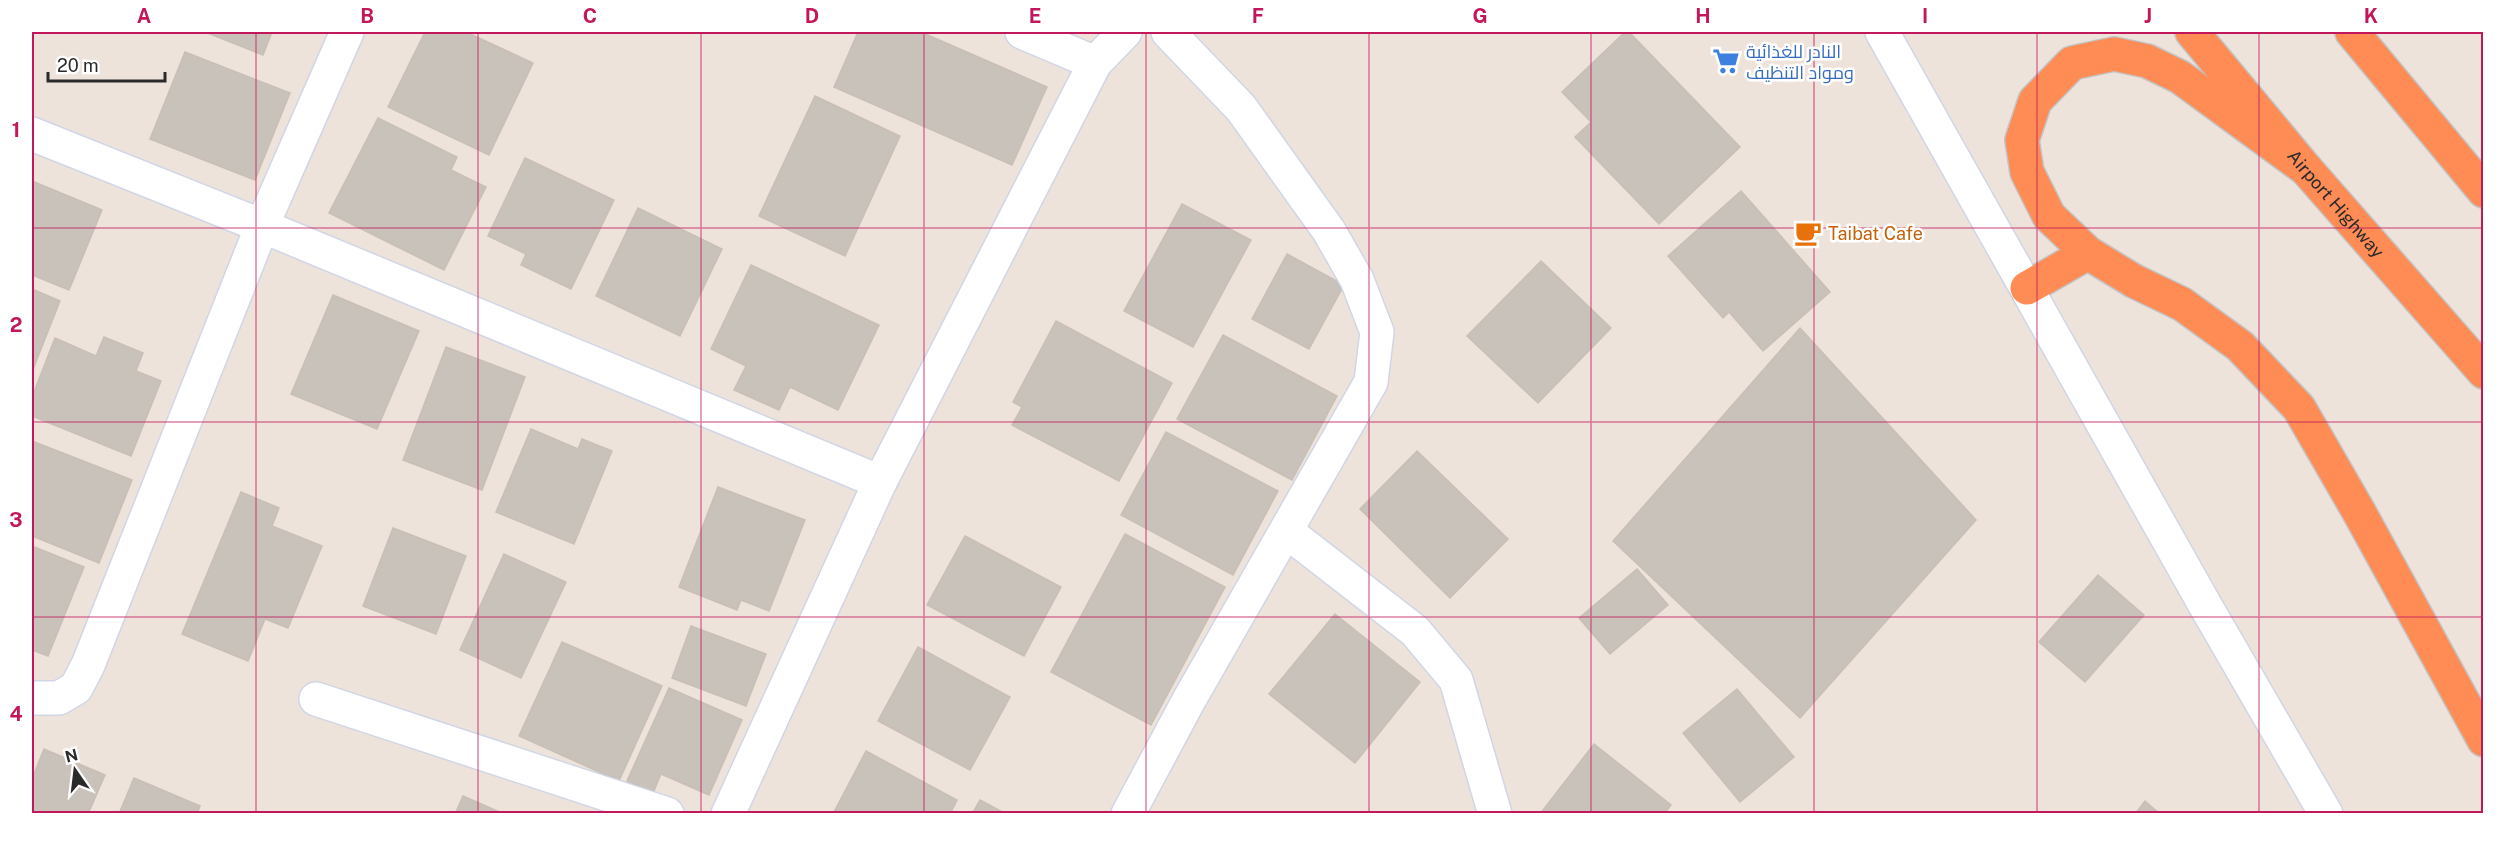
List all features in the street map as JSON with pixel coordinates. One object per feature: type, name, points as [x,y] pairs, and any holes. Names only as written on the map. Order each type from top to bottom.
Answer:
[{"type":"highway","name":"Airport Highway","points":[[2192,32],[2306,169],[2484,372]]},
{"type":"highway","points":[[2352,32],[2484,191]]},
{"type":"highway","points":[[2306,169],[2180,77],[2147,61],[2114,54],[2072,63],[2035,100],[2022,140],[2028,172],[2049,216],[2088,252],[2134,281],[2182,304],[2240,346],[2299,408],[2484,740]]},
{"type":"highway","points":[[2027,288],[2088,252]]},
{"type":"street","points":[[32,698],[59,698],[76,688],[87,665],[262,226],[347,32]]},
{"type":"street","points":[[1022,32],[1095,63]]},
{"type":"street","points":[[728,813],[880,483],[1095,63],[1125,32]]},
{"type":"street","points":[[1128,813],[1189,700],[1371,382],[1377,333],[1357,280],[1323,222],[1241,108],[1168,32]]},
{"type":"street","points":[[1882,32],[2205,605],[2326,813]]},
{"type":"street","points":[[32,134],[262,226],[880,483]]},
{"type":"street","points":[[1286,531],[1415,631],[1456,680],[1495,813]]},
{"type":"street","points":[[316,699],[667,813]]},
{"type":"building","points":[[205,32],[272,32],[263,55]]},
{"type":"building","points":[[425,32],[466,32],[533,63],[489,155],[388,107]]},
{"type":"building","points":[[858,32],[921,32],[1047,87],[1012,165],[834,87]]},
{"type":"building","points":[[1625,32],[1629,32],[1740,147],[1659,224],[1575,137],[1591,122],[1562,92]]},
{"type":"building","points":[[185,52],[290,93],[255,180],[150,139]]},
{"type":"building","points":[[815,96],[900,136],[845,256],[759,216]]},
{"type":"building","points":[[378,118],[457,157],[451,170],[486,187],[444,270],[329,213]]},
{"type":"building","points":[[525,158],[614,200],[571,289],[521,265],[526,254],[488,236]]},
{"type":"building","points":[[32,181],[102,210],[69,290],[32,275]]},
{"type":"building","points":[[1741,191],[1830,292],[1763,351],[1729,312],[1723,318],[1668,256]]},
{"type":"building","points":[[1182,204],[1251,240],[1193,347],[1124,311]]},
{"type":"building","points":[[638,208],[722,249],[680,336],[596,296]]},
{"type":"building","points":[[1287,254],[1344,285],[1309,349],[1252,319]]},
{"type":"building","points":[[1541,261],[1611,328],[1538,403],[1467,336]]},
{"type":"building","points":[[751,265],[879,325],[838,410],[790,387],[779,410],[734,390],[746,366],[711,349]]},
{"type":"building","points":[[32,289],[60,301],[32,372]]},
{"type":"building","points":[[333,295],[419,331],[377,429],[291,394]]},
{"type":"building","points":[[1056,321],[1172,383],[1119,481],[1012,425],[1022,407],[1013,402]]},
{"type":"building","points":[[1800,328],[1976,520],[1800,718],[1613,541]]},
{"type":"building","points":[[1223,335],[1337,396],[1292,480],[1177,419]]},
{"type":"building","points":[[104,337],[143,353],[136,371],[161,381],[131,456],[32,416],[32,397],[55,338],[96,356]]},
{"type":"building","points":[[446,347],[525,377],[482,490],[403,460]]},
{"type":"building","points":[[531,429],[578,449],[582,439],[612,451],[574,544],[496,512]]},
{"type":"building","points":[[1166,432],[1278,491],[1233,575],[1121,515]]},
{"type":"building","points":[[32,441],[132,480],[99,563],[32,536]]},
{"type":"building","points":[[1417,451],[1508,539],[1450,598],[1360,509]]},
{"type":"building","points":[[718,487],[805,520],[769,611],[741,600],[737,610],[679,587]]},
{"type":"building","points":[[241,492],[279,508],[272,526],[322,546],[288,628],[265,619],[248,661],[182,634]]},
{"type":"building","points":[[393,528],[466,556],[436,634],[363,606]]},
{"type":"building","points":[[1125,534],[1225,587],[1151,725],[1051,672]]},
{"type":"building","points":[[965,536],[1061,587],[1024,656],[927,605]]},
{"type":"building","points":[[32,546],[84,567],[48,656],[32,650]]},
{"type":"building","points":[[504,554],[566,582],[521,678],[460,650]]},
{"type":"building","points":[[1637,569],[1668,605],[1610,654],[1579,618]]},
{"type":"building","points":[[2098,575],[2144,615],[2085,682],[2039,642]]},
{"type":"building","points":[[1335,614],[1420,682],[1355,763],[1269,694]]},
{"type":"building","points":[[691,626],[766,654],[746,706],[672,678]]},
{"type":"building","points":[[562,642],[662,686],[619,781],[519,736]]},
{"type":"building","points":[[918,647],[1010,697],[970,770],[878,721]]},
{"type":"building","points":[[669,688],[742,720],[709,795],[661,774],[653,793],[627,781]]},
{"type":"building","points":[[1737,689],[1794,757],[1740,802],[1683,733]]},
{"type":"building","points":[[1594,744],[1671,805],[1664,814],[1540,814]]},
{"type":"building","points":[[44,749],[105,775],[88,814],[32,814],[32,779]]},
{"type":"building","points":[[866,751],[957,800],[950,814],[833,814]]},
{"type":"building","points":[[134,778],[200,806],[197,814],[119,814]]},
{"type":"building","points":[[463,796],[504,814],[455,814]]},
{"type":"building","points":[[980,800],[1006,814],[972,814]]},
{"type":"building","points":[[2145,801],[2160,814],[2135,814]]},
{"type":"place","name":"النادر للغذائية ومواد التنظيف","points":[[1726,61]]},
{"type":"place","name":"Taibat Cafe","points":[[1808,233]]}]
